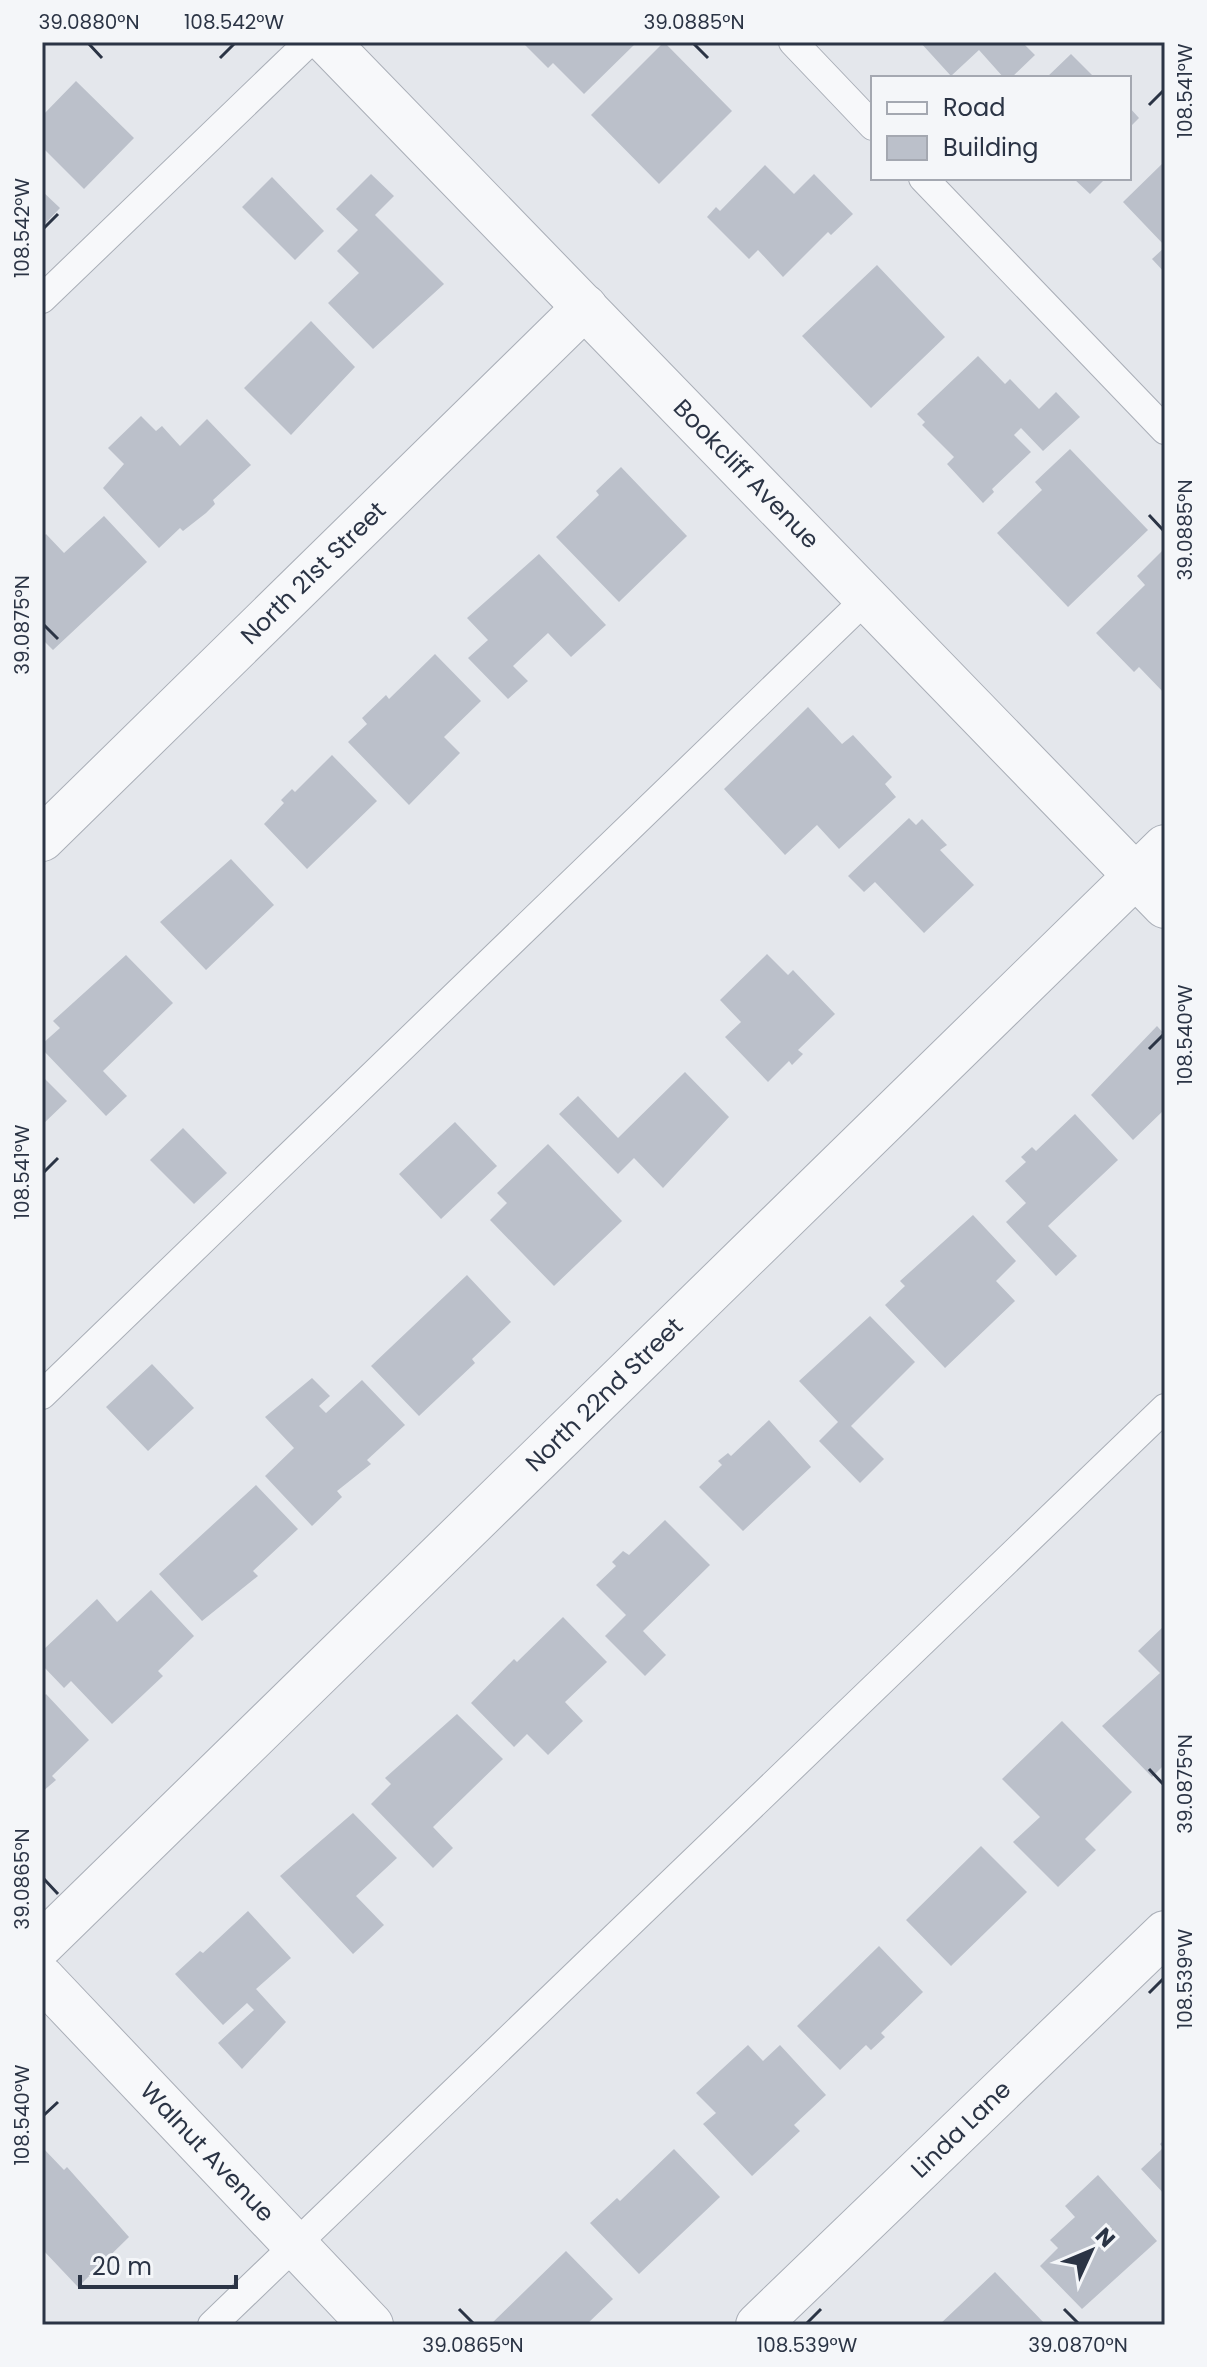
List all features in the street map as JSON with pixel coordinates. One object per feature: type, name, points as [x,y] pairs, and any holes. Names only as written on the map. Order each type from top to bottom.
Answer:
[{"type":"street","name":"Bookcliff Avenue","points":[[327,42],[867,598],[1155,876]]},
{"type":"street","name":"North 21st Street","points":[[42,839],[585,307]]},
{"type":"street","name":"North 22nd Street","points":[[42,1944],[1155,876]]},
{"type":"street","name":"Linda Lane","points":[[758,2325],[1165,1933]]},
{"type":"street","name":"Walnut Avenue","points":[[42,1978],[371,2325]]},
{"type":"lane","points":[[42,299],[309,42]]},
{"type":"lane","points":[[793,42],[871,124]]},
{"type":"lane","points":[[925,180],[1165,430]]},
{"type":"lane","points":[[42,1395],[867,598]]},
{"type":"lane","points":[[212,2325],[1165,1408]]},
{"type":"building","points":[[522,42],[637,42],[584,94],[553,63],[548,68]]},
{"type":"building","points":[[664,42],[732,111],[659,184],[591,115]]},
{"type":"building","points":[[920,42],[1022,42],[1035,55],[1013,76],[1002,76],[979,50],[951,76]]},
{"type":"building","points":[[1071,54],[1093,76],[1048,76]]},
{"type":"building","points":[[76,81],[134,138],[84,189],[42,147],[42,116]]},
{"type":"building","points":[[1131,109],[1139,118],[1131,126]]},
{"type":"building","points":[[1165,161],[1165,246],[1123,202]]},
{"type":"building","points":[[765,165],[794,194],[814,174],[853,214],[831,235],[828,232],[783,277],[758,250],[749,259],[707,217],[716,207],[720,211]]},
{"type":"building","points":[[371,174],[394,196],[375,215],[444,284],[373,349],[328,303],[359,273],[337,251],[358,230],[336,209]]},
{"type":"building","points":[[272,177],[324,231],[295,260],[242,207]]},
{"type":"building","points":[[1075,180],[1104,180],[1090,194]]},
{"type":"building","points":[[42,191],[60,208],[42,227]]},
{"type":"building","points":[[1165,247],[1165,273],[1152,259]]},
{"type":"building","points":[[877,265],[945,337],[871,408],[802,336]]},
{"type":"building","points":[[311,321],[355,367],[291,435],[244,388]]},
{"type":"building","points":[[978,356],[1005,384],[1010,379],[1039,409],[1056,392],[1080,417],[1043,451],[1021,428],[1014,435],[1031,452],[992,489],[994,492],[983,503],[947,464],[954,457],[922,425],[925,422],[917,414]]},
{"type":"building","points":[[141,416],[156,431],[162,426],[180,446],[207,419],[251,465],[213,500],[215,504],[206,513],[183,531],[180,528],[159,548],[103,488],[124,464],[108,448]]},
{"type":"building","points":[[1070,449],[1148,530],[1068,607],[997,533],[1042,490],[1035,482]]},
{"type":"building","points":[[621,467],[687,536],[619,602],[556,537],[599,495],[596,491]]},
{"type":"building","points":[[104,516],[147,562],[53,650],[42,639],[42,538],[46,534],[64,553]]},
{"type":"building","points":[[1165,548],[1165,694],[1139,667],[1134,672],[1096,633],[1145,585],[1137,576]]},
{"type":"building","points":[[539,554],[606,625],[571,657],[548,633],[513,666],[528,681],[508,699],[468,658],[488,640],[467,618]]},
{"type":"building","points":[[435,654],[481,701],[444,737],[460,753],[409,805],[348,742],[367,724],[362,718],[386,695],[389,699]]},
{"type":"building","points":[[808,707],[842,744],[853,735],[892,777],[885,784],[896,797],[839,849],[817,825],[785,855],[724,789]]},
{"type":"building","points":[[332,755],[377,801],[307,869],[264,824],[284,803],[281,800],[292,789],[295,792]]},
{"type":"building","points":[[909,818],[916,825],[922,819],[947,845],[940,850],[974,885],[924,933],[875,882],[864,892],[848,876]]},
{"type":"building","points":[[231,859],[274,905],[206,970],[160,922]]},
{"type":"building","points":[[767,954],[788,975],[793,970],[835,1014],[798,1050],[803,1054],[792,1065],[789,1061],[768,1082],[725,1037],[741,1022],[720,1000]]},
{"type":"building","points":[[126,955],[173,1003],[103,1071],[127,1096],[106,1116],[42,1049],[42,1044],[60,1028],[53,1021]]},
{"type":"building","points":[[1157,1026],[1165,1035],[1165,1109],[1133,1140],[1091,1095]]},
{"type":"building","points":[[685,1072],[729,1117],[663,1188],[634,1158],[618,1174],[559,1114],[578,1096],[618,1138]]},
{"type":"building","points":[[42,1076],[67,1101],[42,1125]]},
{"type":"building","points":[[1075,1114],[1118,1160],[1048,1226],[1077,1256],[1056,1276],[1006,1222],[1026,1203],[1005,1181],[1026,1162],[1021,1157],[1032,1147],[1036,1151]]},
{"type":"building","points":[[455,1122],[497,1166],[441,1219],[399,1174]]},
{"type":"building","points":[[183,1128],[227,1173],[194,1204],[150,1160]]},
{"type":"building","points":[[548,1144],[622,1221],[554,1286],[490,1220],[507,1203],[497,1193]]},
{"type":"building","points":[[973,1215],[1016,1261],[996,1281],[1015,1301],[945,1368],[885,1305],[905,1286],[900,1281]]},
{"type":"building","points":[[467,1275],[511,1322],[472,1359],[475,1363],[419,1416],[371,1366]]},
{"type":"building","points":[[870,1316],[915,1362],[851,1426],[884,1459],[860,1483],[819,1441],[838,1422],[799,1381]]},
{"type":"building","points":[[152,1364],[194,1408],[148,1451],[106,1407]]},
{"type":"building","points":[[312,1378],[330,1396],[319,1406],[326,1413],[362,1380],[405,1425],[367,1460],[371,1464],[337,1491],[342,1497],[312,1526],[265,1476],[294,1448],[265,1417]]},
{"type":"building","points":[[769,1420],[811,1467],[743,1531],[699,1487],[722,1465],[718,1461],[728,1453],[731,1456]]},
{"type":"building","points":[[256,1485],[298,1529],[253,1571],[258,1576],[202,1621],[159,1574]]},
{"type":"building","points":[[665,1520],[710,1565],[643,1631],[666,1655],[645,1676],[605,1636],[626,1615],[596,1585],[616,1566],[612,1562],[623,1551],[629,1555]]},
{"type":"building","points":[[151,1590],[194,1636],[158,1671],[163,1676],[112,1724],[71,1681],[64,1688],[42,1665],[42,1651],[97,1599],[117,1622]]},
{"type":"building","points":[[563,1617],[607,1662],[565,1702],[583,1721],[548,1755],[527,1734],[514,1747],[471,1703],[514,1659],[517,1662]]},
{"type":"building","points":[[1165,1625],[1165,1764],[1152,1777],[1102,1726],[1160,1673],[1138,1651]]},
{"type":"building","points":[[46,1694],[89,1740],[52,1776],[56,1780],[42,1792],[42,1698]]},
{"type":"building","points":[[457,1714],[503,1759],[433,1827],[453,1848],[433,1868],[371,1804],[391,1784],[385,1778]]},
{"type":"building","points":[[1062,1721],[1132,1792],[1085,1839],[1096,1850],[1058,1887],[1013,1842],[1040,1817],[1002,1779]]},
{"type":"building","points":[[353,1813],[397,1858],[356,1896],[384,1925],[353,1954],[280,1876]]},
{"type":"building","points":[[981,1846],[1027,1892],[951,1966],[906,1920]]},
{"type":"building","points":[[248,1911],[291,1958],[256,1989],[286,2022],[242,2069],[218,2043],[254,2010],[247,2003],[223,2025],[175,1974]]},
{"type":"building","points":[[879,1946],[923,1992],[881,2033],[885,2037],[871,2050],[866,2045],[840,2070],[797,2026]]},
{"type":"building","points":[[748,2045],[763,2061],[780,2045],[826,2095],[794,2125],[800,2131],[752,2176],[703,2124],[716,2113],[696,2093]]},
{"type":"building","points":[[1165,2139],[1165,2195],[1141,2169],[1163,2148],[1160,2144]]},
{"type":"building","points":[[42,2147],[64,2170],[67,2167],[129,2237],[78,2287],[42,2249]]},
{"type":"building","points":[[674,2149],[720,2197],[639,2274],[590,2223],[617,2198],[620,2201]]},
{"type":"building","points":[[1098,2175],[1157,2241],[1082,2309],[1040,2266],[1058,2248],[1050,2240],[1075,2217],[1065,2206]]},
{"type":"building","points":[[566,2251],[613,2299],[586,2325],[490,2325]]},
{"type":"building","points":[[995,2272],[1046,2325],[939,2325]]}]
